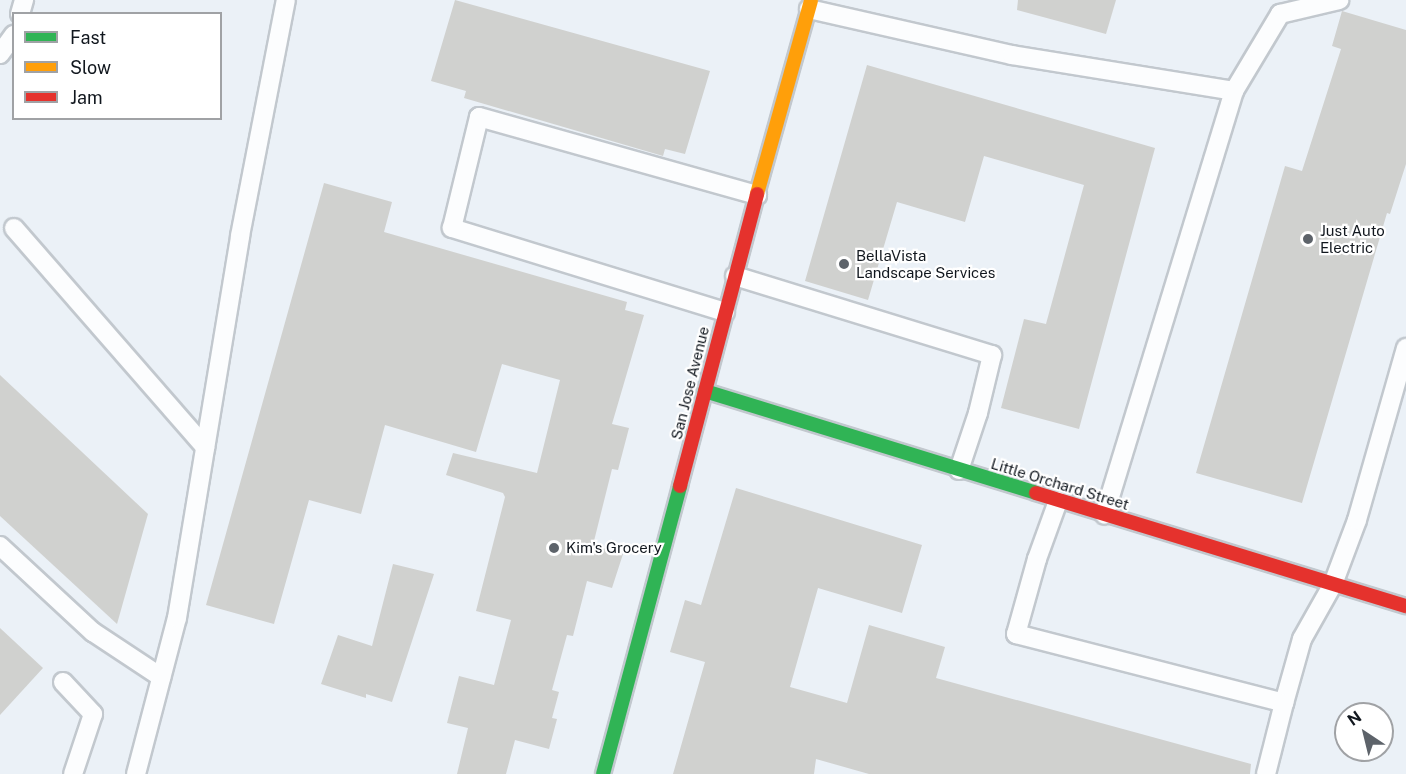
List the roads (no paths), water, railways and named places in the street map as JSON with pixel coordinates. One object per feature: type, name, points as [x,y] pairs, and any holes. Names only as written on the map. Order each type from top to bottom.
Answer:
[{"type":"street","name":"San Jose Avenue","points":[[603,774],[725,312],[810,4]]},
{"type":"street","name":"Little Orchard Street","points":[[705,391],[1406,606]]},
{"type":"lane","points":[[136,774],[177,618],[240,236],[286,0]]},
{"type":"lane","points":[[1104,515],[1234,91],[1280,14],[1339,0]]},
{"type":"lane","points":[[810,4],[1012,56],[1234,91]]},
{"type":"lane","points":[[0,54],[12,38]]},
{"type":"lane","points":[[725,312],[452,228],[479,117],[757,195]]},
{"type":"lane","points":[[14,228],[205,447]]},
{"type":"lane","points":[[735,276],[992,355],[978,413],[959,470]]},
{"type":"lane","points":[[1266,774],[1302,639],[1333,584],[1357,519],[1406,348]]},
{"type":"lane","points":[[1058,501],[1037,559],[1016,634],[1284,703]]},
{"type":"lane","points":[[0,546],[93,632],[161,677]]},
{"type":"lane","points":[[63,682],[93,714],[73,774]]},
{"type":"place","name":"Just Auto Electric","points":[[1308,239]]},
{"type":"place","name":"BellaVista Landscape Services","points":[[844,264]]},
{"type":"place","name":"Kim's Grocery","points":[[554,548]]}]
